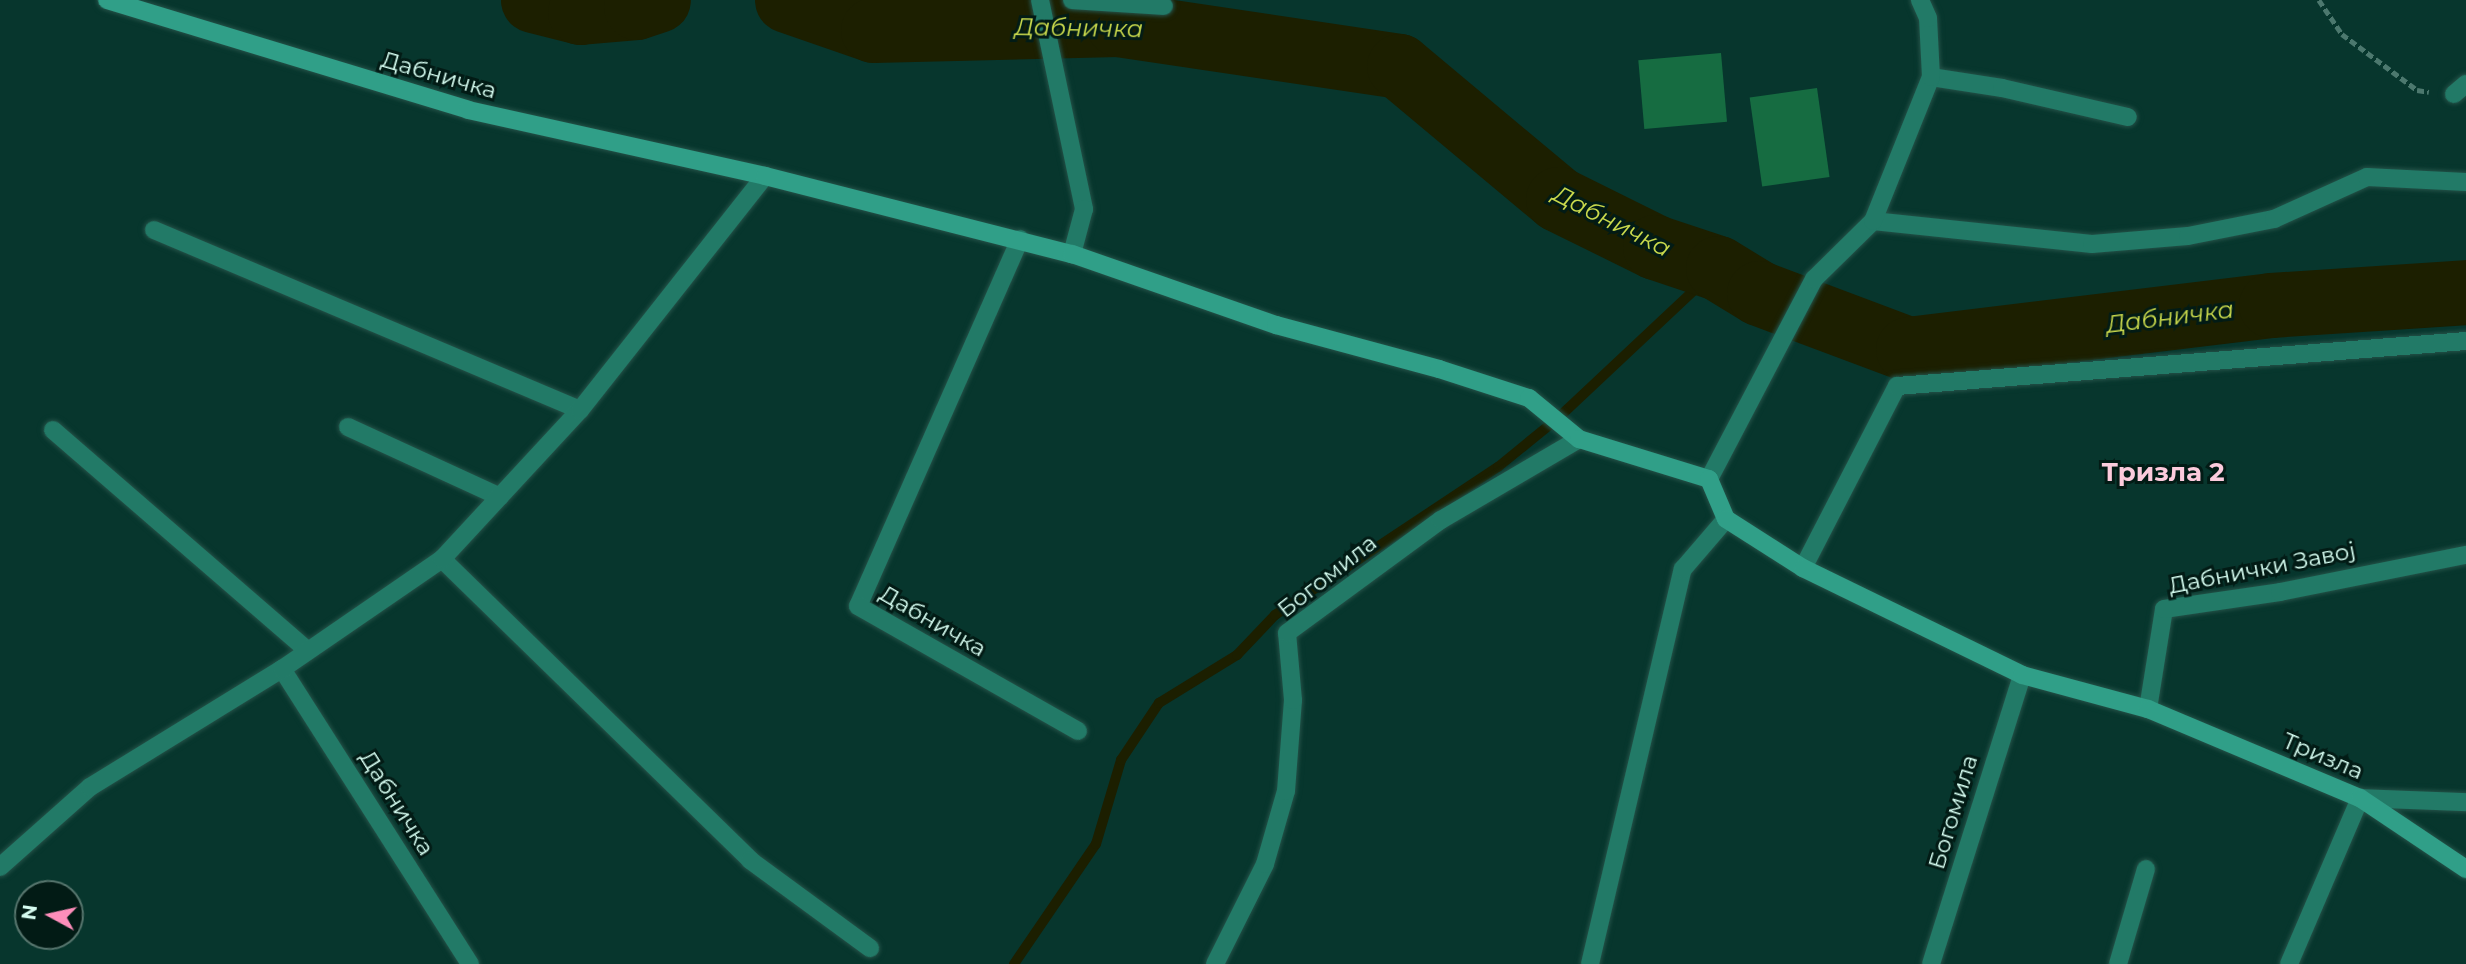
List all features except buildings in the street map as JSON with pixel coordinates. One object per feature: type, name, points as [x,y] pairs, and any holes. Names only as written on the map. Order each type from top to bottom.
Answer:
[{"type":"street","name":"Дабничка","points":[[107,0],[468,110],[765,176],[1072,254],[1276,325],[1529,398],[1579,439],[1709,479]]},
{"type":"street","points":[[1040,0],[1052,70],[1084,209],[1072,254]]},
{"type":"street","points":[[1072,0],[1164,6]]},
{"type":"street","points":[[1920,0],[1928,18],[1931,78],[1874,220],[1814,279],[1785,339],[1709,479],[1726,519],[1804,568],[2022,675],[2148,709]]},
{"type":"street","points":[[1931,78],[2002,88],[2128,117]]},
{"type":"street","points":[[0,867],[90,787],[282,669],[442,559],[580,410],[765,176]]},
{"type":"street","points":[[1874,220],[2092,244],[2188,236],[2274,219],[2367,177],[2466,182]]},
{"type":"street","points":[[154,230],[580,410]]},
{"type":"street","name":"Дабничка","points":[[1020,239],[858,606],[1078,731]]},
{"type":"street","points":[[1804,568],[1897,386],[2466,341]]},
{"type":"street","points":[[348,427],[500,497]]},
{"type":"street","points":[[53,430],[308,651]]},
{"type":"street","name":"Богомила","points":[[1215,964],[1265,864],[1286,790],[1293,700],[1287,633],[1441,520],[1579,439]]},
{"type":"street","points":[[1590,964],[1683,569],[1726,519]]},
{"type":"street","name":"Дабнички Завој","points":[[2148,709],[2164,609],[2280,592],[2466,555]]},
{"type":"street","points":[[442,559],[750,860],[870,948]]},
{"type":"street","name":"Дабничка","points":[[282,669],[470,964]]},
{"type":"street","name":"Богомила","points":[[1931,964],[2022,675]]},
{"type":"street","name":"Тризла","points":[[2148,709],[2360,798],[2466,869]]},
{"type":"street","points":[[2289,964],[2360,798],[2466,802]]},
{"type":"street","points":[[2118,964],[2146,869]]},
{"type":"path","points":[[2319,0],[2342,34],[2417,90],[2460,89]]},
{"type":"waterway","name":"Дабничка","points":[[533,0],[580,12],[636,7],[658,0]]},
{"type":"waterway","name":"Дабничка","points":[[787,0],[873,30],[1118,24],[1399,66],[1558,199],[1655,247],[1718,268],[1759,293],[1908,349],[2271,305],[2466,292]]},
{"type":"waterway","points":[[1014,964],[1096,844],[1121,760],[1159,703],[1237,655],[1275,615],[1498,467],[1558,418],[1718,268]]},
{"type":"district","name":"Тризла 2","points":[[2163,473]]}]
